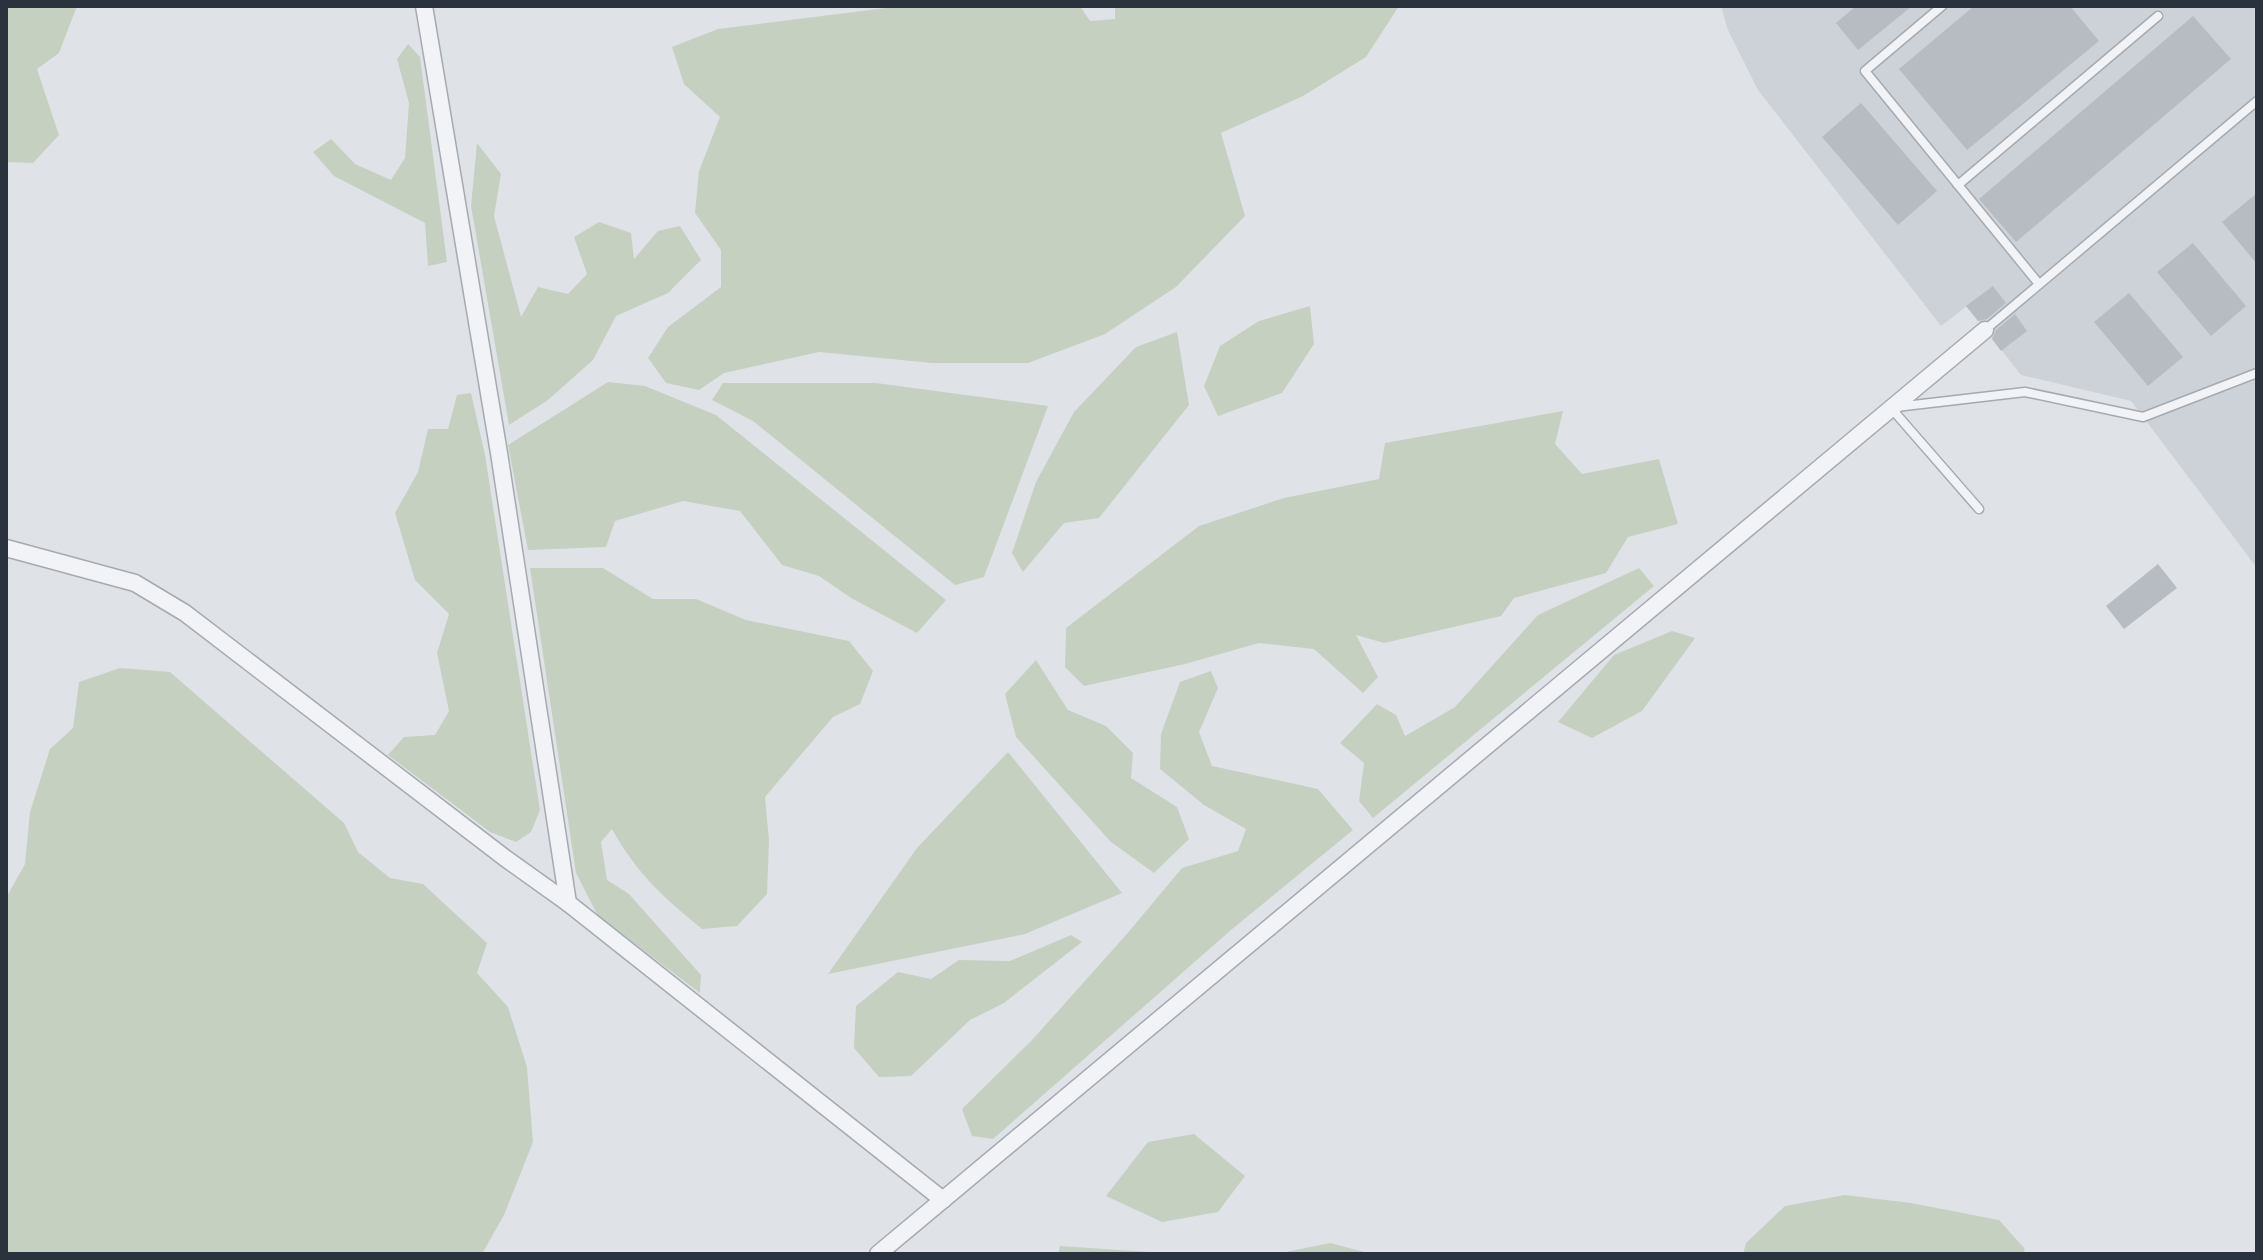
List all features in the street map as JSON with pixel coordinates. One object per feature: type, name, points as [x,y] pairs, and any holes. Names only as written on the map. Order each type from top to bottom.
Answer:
[{"type":"street","points":[[424,6],[499,453],[568,903]]},
{"type":"street","points":[[878,1254],[1985,330]]},
{"type":"street","points":[[6,548],[135,583],[185,613],[568,903],[943,1200]]},
{"type":"lane","points":[[1942,6],[1865,71],[2039,284]]},
{"type":"lane","points":[[1958,185],[2158,16]]},
{"type":"lane","points":[[1985,330],[2257,101]]},
{"type":"lane","points":[[1891,408],[2025,392],[2143,417],[2257,373]]},
{"type":"lane","points":[[1891,408],[1979,509]]},
{"type":"shaded area","points":[[1721,6],[2257,6],[2257,568],[2131,401],[2021,375],[1967,306],[1941,326],[1758,90],[1728,30]]},
{"type":"green space","points":[[6,6],[77,6],[59,53],[37,69],[59,135],[33,163],[6,162]]},
{"type":"green space","points":[[902,6],[1080,6],[1090,21],[1115,19],[1115,6],[1399,6],[1366,57],[1303,96],[1221,133],[1245,216],[1176,287],[1105,334],[1028,363],[932,363],[819,352],[724,373],[699,390],[666,383],[648,358],[668,327],[721,287],[721,250],[695,213],[699,171],[720,117],[684,84],[672,47],[718,29]]},
{"type":"green space","points":[[408,44],[420,57],[447,262],[428,266],[425,223],[334,176],[313,152],[331,139],[355,164],[391,180],[405,158],[409,103],[397,59]]},
{"type":"green space","points":[[477,143],[501,174],[494,216],[521,317],[538,287],[568,294],[587,274],[574,237],[599,222],[631,233],[634,259],[658,231],[680,226],[701,260],[668,293],[616,316],[593,360],[548,400],[509,425],[471,206]]},
{"type":"green space","points":[[1310,306],[1314,344],[1282,393],[1218,416],[1204,386],[1220,346],[1259,321]]},
{"type":"green space","points":[[1177,332],[1189,405],[1099,518],[1064,523],[1023,572],[1012,553],[1036,482],[1074,412],[1136,347]]},
{"type":"green space","points":[[608,382],[645,386],[716,415],[946,600],[917,633],[851,598],[819,576],[782,565],[740,511],[683,501],[615,521],[606,547],[528,550],[508,445]]},
{"type":"green space","points":[[723,383],[876,383],[1048,406],[984,577],[955,585],[753,421],[712,400]]},
{"type":"green space","points":[[471,393],[485,455],[540,810],[531,832],[516,842],[490,832],[388,755],[404,737],[435,735],[449,711],[437,653],[449,614],[415,580],[395,513],[418,472],[428,429],[448,429],[457,395]]},
{"type":"green space","points":[[1563,411],[1555,444],[1582,474],[1659,459],[1678,524],[1628,537],[1606,573],[1514,598],[1501,616],[1384,643],[1356,635],[1378,677],[1363,693],[1314,649],[1259,643],[1185,664],[1084,686],[1065,667],[1066,628],[1199,526],[1284,498],[1379,479],[1385,443]]},
{"type":"green space","points":[[530,568],[603,568],[653,599],[696,599],[746,620],[849,641],[873,671],[860,704],[833,717],[765,797],[769,840],[767,894],[737,926],[702,929],[652,884],[612,829],[601,842],[607,880],[629,894],[701,975],[700,993],[598,916],[576,873]]},
{"type":"green space","points":[[1639,568],[1654,586],[1373,818],[1359,801],[1364,763],[1340,743],[1377,704],[1396,715],[1405,736],[1455,707],[1538,615]]},
{"type":"green space","points":[[1672,631],[1695,638],[1642,711],[1592,738],[1558,722],[1614,655]]},
{"type":"green space","points":[[1036,660],[1068,710],[1106,726],[1133,753],[1131,778],[1177,807],[1189,839],[1154,873],[1111,842],[1016,737],[1005,694]]},
{"type":"green space","points":[[120,668],[170,672],[344,823],[358,852],[390,878],[423,884],[487,943],[477,973],[508,1007],[527,1067],[533,1142],[504,1215],[482,1254],[6,1254],[6,898],[25,864],[30,812],[50,749],[73,728],[79,682]]},
{"type":"green space","points":[[1211,671],[1218,688],[1199,732],[1212,766],[1318,789],[1353,830],[1231,930],[993,1139],[972,1136],[962,1109],[1033,1039],[1182,868],[1238,851],[1246,829],[1204,805],[1160,769],[1161,734],[1180,682]]},
{"type":"green space","points":[[1008,752],[1122,893],[1025,934],[828,974],[917,848]]},
{"type":"green space","points":[[1071,935],[1082,942],[1004,1003],[970,1020],[911,1076],[879,1077],[854,1048],[856,1006],[898,972],[931,979],[959,960],[1010,961]]},
{"type":"green space","points":[[1194,1134],[1245,1176],[1218,1212],[1162,1222],[1106,1196],[1148,1142]]},
{"type":"green space","points":[[1845,1195],[1911,1203],[1999,1220],[2024,1248],[2025,1254],[1743,1254],[1746,1243],[1785,1206]]},
{"type":"green space","points":[[1330,1243],[1372,1254],[1276,1254]]},
{"type":"green space","points":[[1060,1246],[1179,1254],[1058,1254]]},
{"type":"building","points":[[1856,6],[1912,6],[1858,50],[1836,23]]},
{"type":"building","points":[[1974,6],[2070,6],[2099,41],[1967,150],[1899,69]]},
{"type":"building","points":[[2193,16],[2231,59],[2016,242],[1979,199]]},
{"type":"building","points":[[1861,103],[1937,191],[1898,225],[1822,137]]},
{"type":"building","points":[[2257,193],[2257,264],[2222,222]]},
{"type":"building","points":[[2193,243],[2246,306],[2211,336],[2157,272]]},
{"type":"building","points":[[1993,286],[2006,303],[1987,319],[1978,321],[1966,306]]},
{"type":"building","points":[[2129,293],[2183,357],[2148,386],[2094,322]]},
{"type":"building","points":[[2015,314],[2027,331],[2001,351],[1992,339],[1996,330]]},
{"type":"building","points":[[2158,564],[2177,588],[2124,629],[2106,606]]}]
